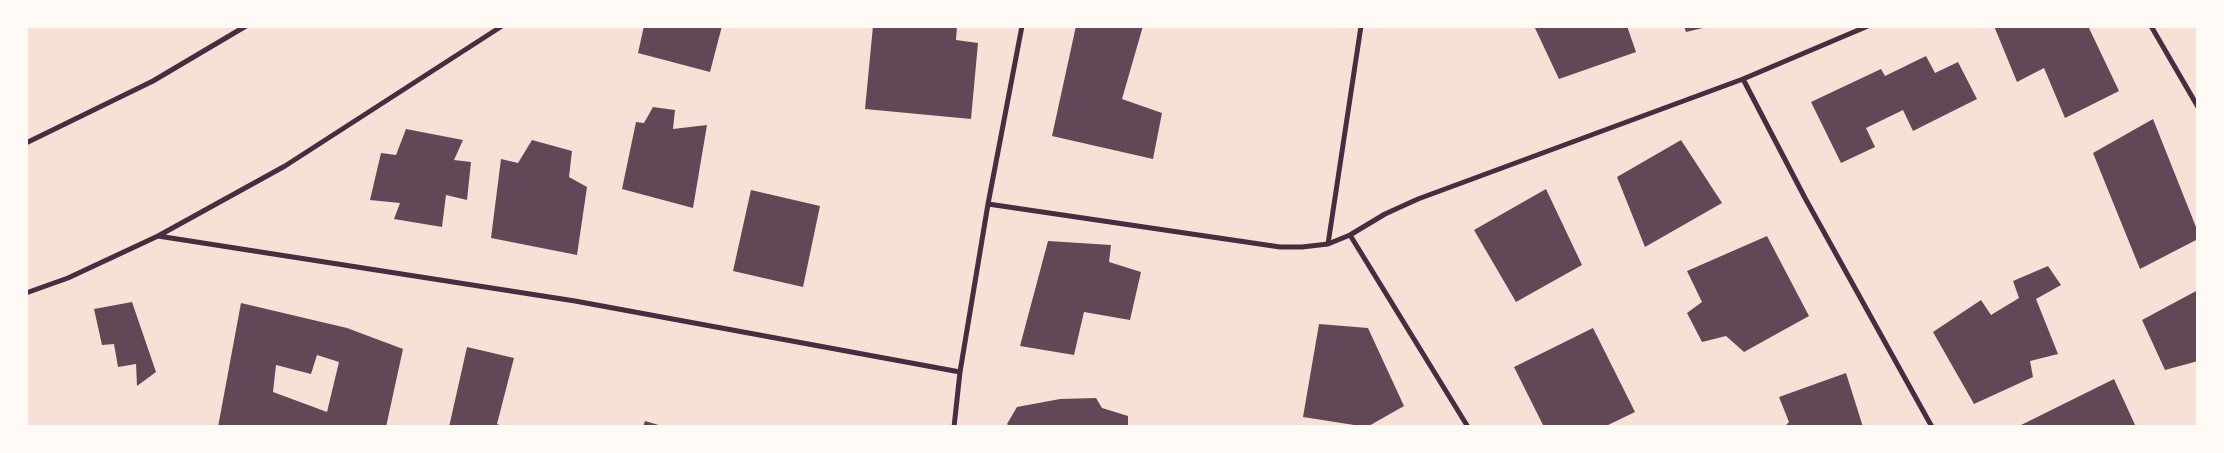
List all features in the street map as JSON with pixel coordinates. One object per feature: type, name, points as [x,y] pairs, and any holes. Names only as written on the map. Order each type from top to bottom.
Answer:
[{"type":"street","points":[[26,143],[153,81],[246,26]]},
{"type":"street","points":[[26,293],[68,278],[158,236],[284,166],[502,26]]},
{"type":"street","points":[[954,427],[960,372],[988,204],[1022,26]]},
{"type":"street","points":[[1328,244],[1361,26]]},
{"type":"street","points":[[988,204],[1280,247],[1328,244],[1350,235],[1385,214],[1418,199],[1743,78],[1868,26]]},
{"type":"street","points":[[2151,26],[2198,107]]},
{"type":"street","points":[[1743,78],[1805,198],[1932,427]]},
{"type":"street","points":[[1350,235],[1468,427]]},
{"type":"street","points":[[158,236],[575,301],[960,372]]},
{"type":"building","points":[[644,26],[722,26],[710,72],[638,53]]},
{"type":"building","points":[[873,26],[957,26],[956,40],[978,43],[971,119],[865,109]]},
{"type":"building","points":[[1076,26],[1143,26],[1122,99],[1162,113],[1153,159],[1052,136]]},
{"type":"building","points":[[1534,26],[1627,26],[1636,52],[1559,79]]},
{"type":"building","points":[[1684,26],[1707,26],[1707,27],[1686,32]]},
{"type":"building","points":[[1994,26],[2088,26],[2119,91],[2065,118],[2044,68],[2017,82]]},
{"type":"building","points":[[1926,56],[1935,73],[1958,62],[1977,99],[1913,131],[1903,110],[1866,128],[1875,147],[1841,163],[1811,102],[1881,69],[1885,76]]},
{"type":"building","points":[[653,107],[675,110],[673,129],[707,125],[693,208],[622,189],[636,122],[644,123]]},
{"type":"building","points":[[2153,119],[2198,232],[2198,239],[2140,269],[2093,153]]},
{"type":"building","points":[[406,129],[463,140],[454,160],[471,162],[467,200],[446,195],[442,227],[394,219],[400,203],[370,200],[381,153],[396,155]]},
{"type":"building","points":[[532,140],[572,151],[569,177],[587,187],[577,255],[491,238],[501,159],[518,163]]},
{"type":"building","points":[[1681,140],[1722,203],[1645,247],[1617,177]]},
{"type":"building","points":[[1546,189],[1582,265],[1516,302],[1474,230]]},
{"type":"building","points":[[751,190],[820,206],[803,287],[733,271]]},
{"type":"building","points":[[1767,236],[1809,316],[1744,352],[1726,336],[1702,342],[1687,313],[1702,302],[1687,271]]},
{"type":"building","points":[[1048,241],[1111,245],[1109,262],[1141,272],[1130,320],[1084,312],[1074,355],[1020,346]]},
{"type":"building","points":[[2048,266],[2061,285],[2036,299],[2058,354],[2030,361],[2033,377],[1974,404],[1933,332],[1981,300],[1991,315],[2019,298],[2013,281]]},
{"type":"building","points":[[2198,290],[2198,361],[2165,370],[2142,320]]},
{"type":"building","points":[[132,302],[156,372],[137,386],[136,364],[118,367],[114,344],[102,345],[94,309]]},
{"type":"building","points":[[241,303],[347,328],[403,349],[386,427],[218,427]],"holes":[[[317,355],[339,362],[327,412],[273,392],[276,365],[311,374]]]},
{"type":"building","points":[[1319,324],[1368,328],[1404,406],[1367,427],[1303,417]]},
{"type":"building","points":[[1593,328],[1635,412],[1604,427],[1544,427],[1514,367]]},
{"type":"building","points":[[467,347],[514,358],[497,424],[505,427],[449,427]]},
{"type":"building","points":[[1846,373],[1863,427],[1784,427],[1789,422],[1779,397]]},
{"type":"building","points":[[2114,379],[2136,427],[2017,427]]},
{"type":"building","points":[[1096,398],[1102,408],[1128,416],[1128,427],[1010,427],[1007,424],[1017,407],[1060,399]]},
{"type":"building","points":[[645,421],[662,426],[662,427],[643,427]]}]
